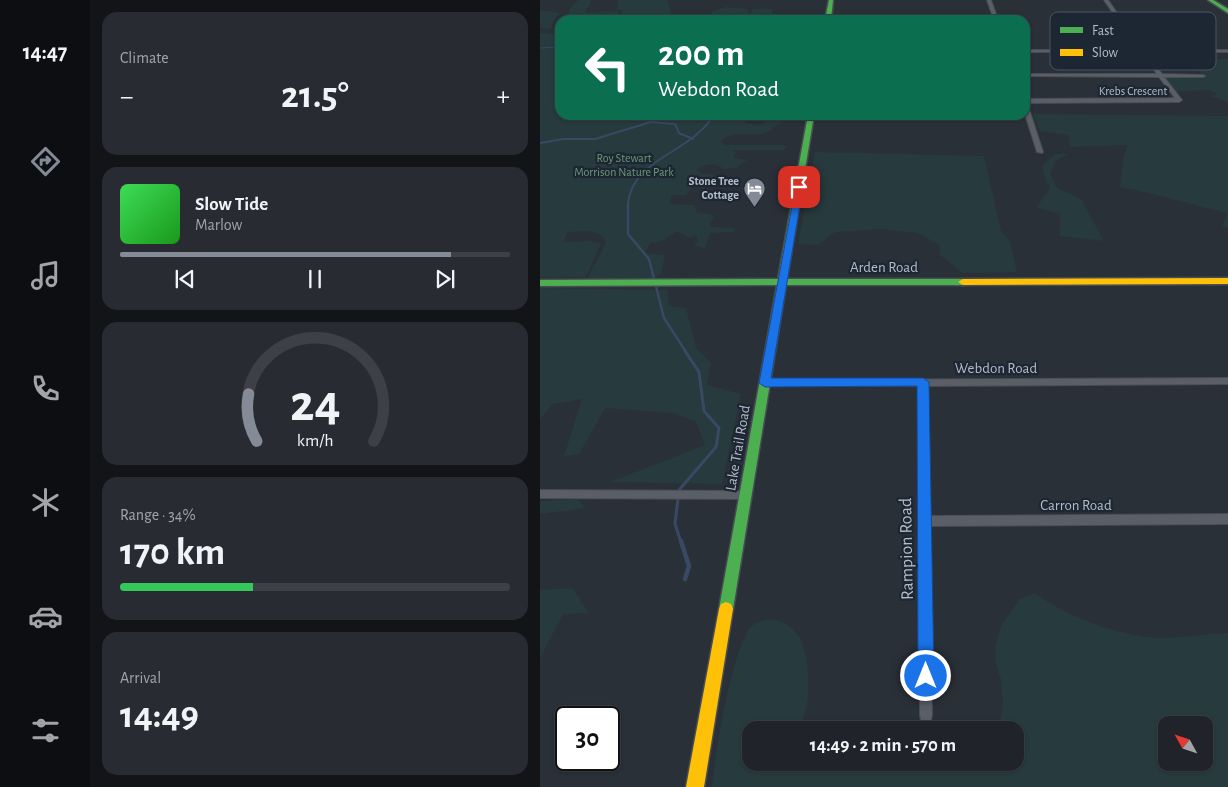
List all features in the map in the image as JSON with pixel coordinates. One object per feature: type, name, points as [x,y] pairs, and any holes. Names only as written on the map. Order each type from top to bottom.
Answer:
[{"type":"street","points":[[829,15],[831,0]]},
{"type":"street","points":[[989,0],[994,15]]},
{"type":"street","points":[[1106,0],[1115,12]]},
{"type":"street","points":[[1210,0],[1228,11]]},
{"type":"street","points":[[1030,50],[1050,50]]},
{"type":"street","name":"Krebs Crescent","points":[[1030,101],[1179,100],[1156,70]]},
{"type":"street","points":[[1030,75],[1203,76]]},
{"type":"street","name":"Lake Trail Road","points":[[695,787],[811,120]]},
{"type":"street","points":[[1030,120],[1040,152]]},
{"type":"street","name":"Arden Road","points":[[540,283],[1228,281]]},
{"type":"street","name":"Webdon Road","points":[[765,383],[1228,381]]},
{"type":"street","name":"Rampion Road","points":[[923,382],[926,715]]},
{"type":"street","points":[[540,494],[746,495]]},
{"type":"street","name":"Carron Road","points":[[924,521],[1228,519]]},
{"type":"green space","points":[[578,0],[591,0],[590,5],[585,10],[587,13],[619,12],[618,15],[567,15]]},
{"type":"green space","points":[[618,0],[668,0],[671,15],[621,15],[622,10],[617,10]]},
{"type":"green space","points":[[726,7],[746,9],[750,15],[710,15],[713,11]]},
{"type":"green space","points":[[753,9],[773,9],[772,15],[750,15]]},
{"type":"green space","points":[[540,10],[560,13],[555,15],[551,29],[540,28]]},
{"type":"green space","name":"Roy Stewart Morrison Nature Park","points":[[540,34],[555,34],[555,120],[744,120],[747,121],[745,123],[761,125],[768,120],[786,120],[765,133],[736,134],[725,137],[721,141],[724,145],[783,145],[788,147],[783,150],[733,150],[736,152],[733,158],[747,160],[736,168],[724,169],[717,166],[704,166],[697,170],[703,174],[714,174],[712,180],[698,180],[686,195],[672,195],[669,204],[694,205],[697,213],[710,214],[714,218],[709,223],[712,227],[734,228],[734,232],[710,233],[705,248],[694,246],[698,241],[696,235],[689,238],[677,231],[662,241],[650,243],[645,253],[665,255],[661,274],[650,279],[587,279],[606,243],[604,237],[591,231],[568,232],[563,242],[588,241],[601,243],[586,277],[540,277]]},
{"type":"green space","points":[[1216,59],[1228,59],[1228,103],[1210,96],[1217,94],[1209,90],[1172,92],[1164,78],[1204,77],[1198,70],[1216,70]]},
{"type":"green space","points":[[1033,114],[1226,116],[1228,114],[1228,229],[1222,226],[1227,213],[1147,192],[1120,187],[1124,155],[1128,145],[1070,147],[1069,135],[1040,131]]},
{"type":"green space","points":[[815,152],[984,156],[1001,231],[1010,241],[1017,272],[963,273],[940,255],[939,245],[918,233],[880,229],[835,232],[818,245],[798,244]]},
{"type":"green space","points":[[1055,154],[1068,154],[1056,161],[1050,173],[1057,188],[1081,199],[1104,241],[1060,236],[1060,213],[1036,208],[1050,188],[1043,173],[1043,165]]},
{"type":"green space","points":[[540,288],[667,290],[669,306],[686,308],[696,348],[711,363],[707,385],[741,394],[722,484],[610,482],[705,445],[696,422],[673,413],[605,408],[579,454],[564,456],[582,399],[552,404],[540,419]]},
{"type":"green space","points":[[578,499],[585,508],[540,514],[540,501]]},
{"type":"green space","points":[[572,588],[589,613],[563,614],[540,658],[540,590]]},
{"type":"green space","points":[[1035,593],[1072,615],[1099,626],[1140,636],[1173,638],[1228,633],[1228,787],[712,787],[726,702],[738,654],[745,636],[753,625],[765,620],[778,621],[788,625],[801,642],[807,664],[807,705],[803,721],[742,721],[742,771],[1024,771],[1024,721],[1000,721],[1003,703],[1001,680],[995,661],[996,644],[1001,626],[1020,599]]},
{"type":"waterway","points":[[540,48],[555,47]]},
{"type":"waterway","points":[[691,138],[710,120]]},
{"type":"waterway","points":[[540,143],[563,139],[595,139],[651,122],[675,124],[679,133],[691,138]]},
{"type":"waterway","points":[[628,204],[631,191],[644,171],[691,138]]},
{"type":"waterway","points":[[628,204],[628,234],[649,259],[664,318],[686,352]]},
{"type":"waterway","points":[[681,542],[675,524],[679,490],[716,447],[719,428],[704,411],[699,372],[685,351]]},
{"type":"waterway","points":[[681,541],[689,566],[685,579]]},
{"type":"traffic: fast","points":[[829,15],[831,0]]},
{"type":"traffic: fast","points":[[1210,0],[1228,11]]},
{"type":"traffic: fast","points":[[726,609],[810,120]]},
{"type":"traffic: fast","points":[[540,283],[963,282]]},
{"type":"traffic: slow","points":[[963,282],[1228,281]]},
{"type":"traffic: slow","points":[[695,787],[726,609]]},
{"type":"place","name":"Stone Tree Cottage","points":[[755,207]]},
{"type":"route","points":[[799,187],[765,383],[923,382],[926,676]]}]
